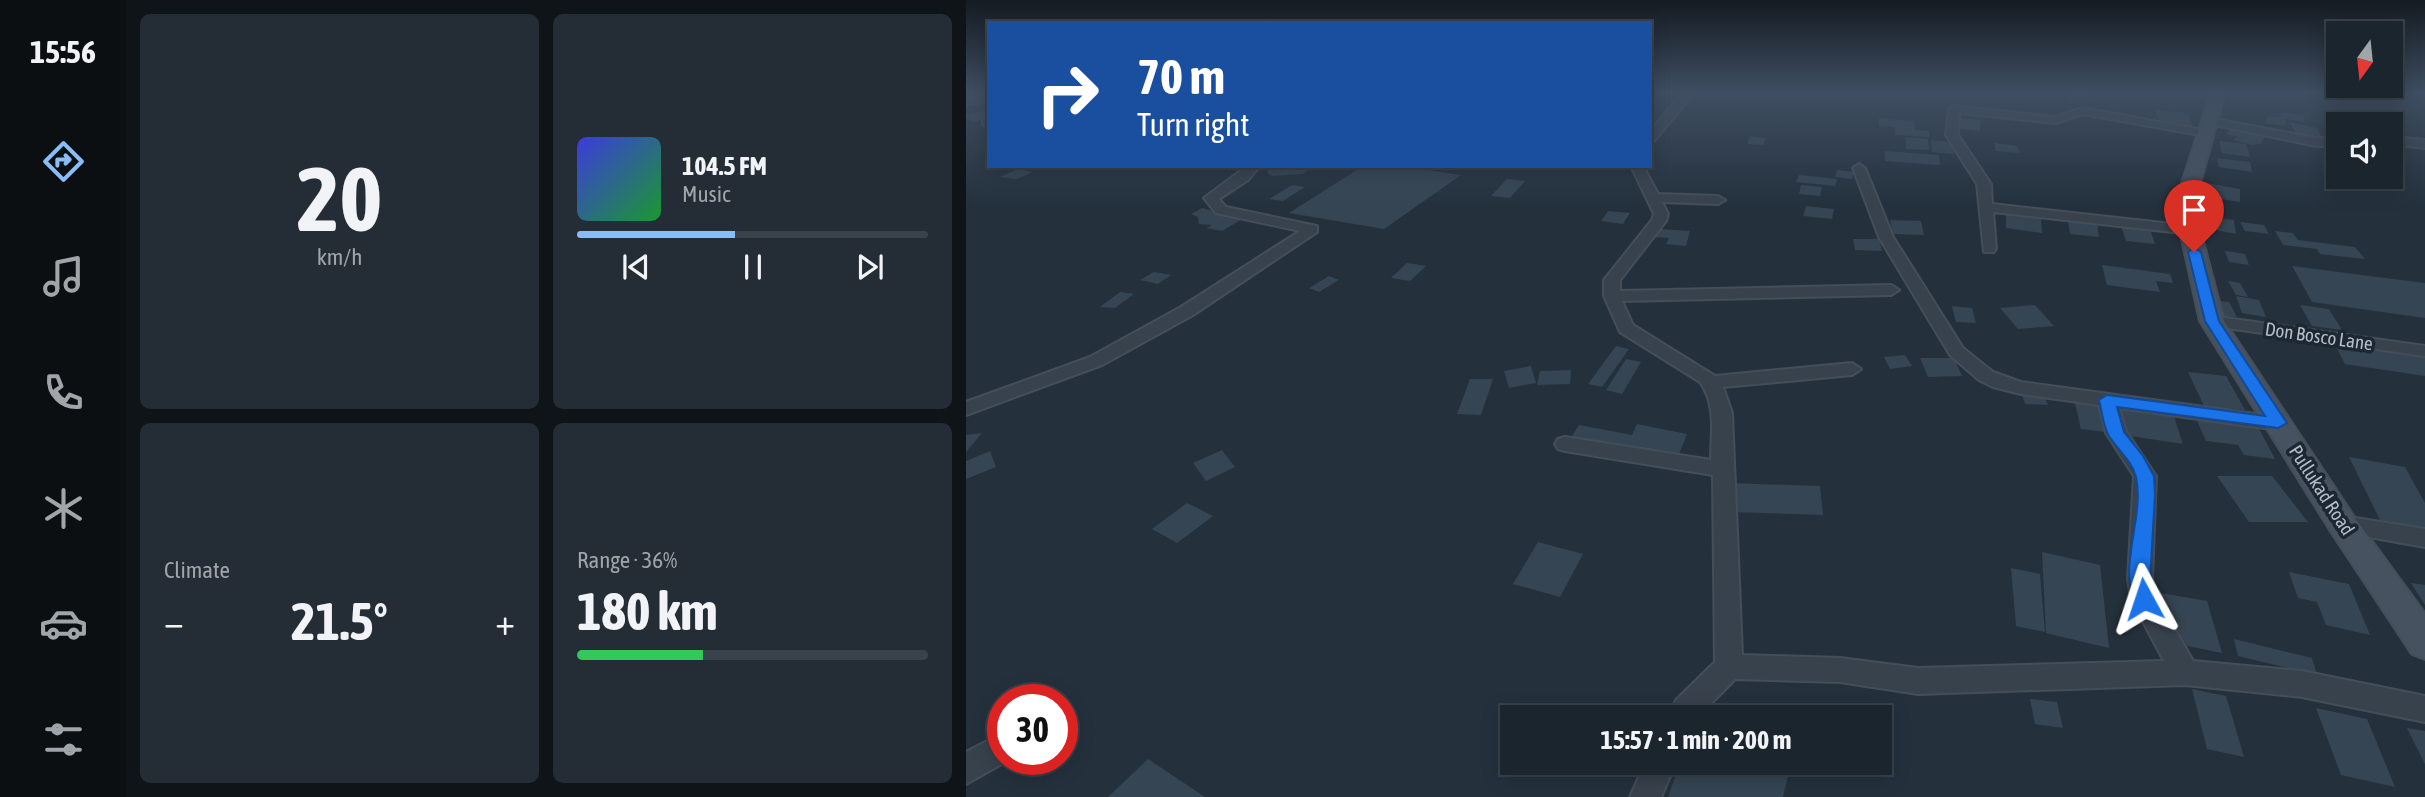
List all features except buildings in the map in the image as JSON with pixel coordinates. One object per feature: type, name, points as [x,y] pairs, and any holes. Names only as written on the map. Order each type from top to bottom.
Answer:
[{"type":"street","points":[[1952,130],[1952,135],[1984,184],[1989,249]]},
{"type":"street","name":"Pullukad Road","points":[[2206,130],[2191,183],[2190,230],[2212,321],[2343,525],[2425,643]]},
{"type":"street","points":[[2230,130],[2326,142]]},
{"type":"street","points":[[2403,141],[2425,144]]},
{"type":"street","points":[[966,409],[1039,384],[1107,355],[1187,311],[1312,229],[1220,210],[1211,198],[1252,168]]},
{"type":"street","points":[[1638,168],[1661,214],[1659,221],[1612,280],[1612,296],[1626,328],[1711,382],[1722,401],[1729,667]]},
{"type":"street","points":[[1859,168],[1886,237],[1956,351],[2000,383],[2278,423]]},
{"type":"street","points":[[1653,198],[1718,200]]},
{"type":"street","points":[[1986,206],[2190,230]]},
{"type":"street","points":[[1612,296],[1891,290]]},
{"type":"street","name":"Don Bosco Lane","points":[[2212,321],[2425,351]]},
{"type":"street","points":[[1711,382],[1852,369]]},
{"type":"street","points":[[2107,400],[2116,433],[2145,476],[2140,579],[2144,599],[2185,673]]},
{"type":"street","points":[[1565,444],[1722,469]]},
{"type":"street","points":[[2343,525],[2425,538]]},
{"type":"street","points":[[1690,705],[1729,667],[1840,670],[1918,681],[2185,673],[2302,684],[2425,709]]},
{"type":"street","points":[[966,769],[987,757]]},
{"type":"street","points":[[1644,797],[1655,775]]},
{"type":"route","points":[[2144,599],[2140,579],[2145,476],[2116,433],[2107,400],[2278,423],[2212,321],[2194,252]]}]
